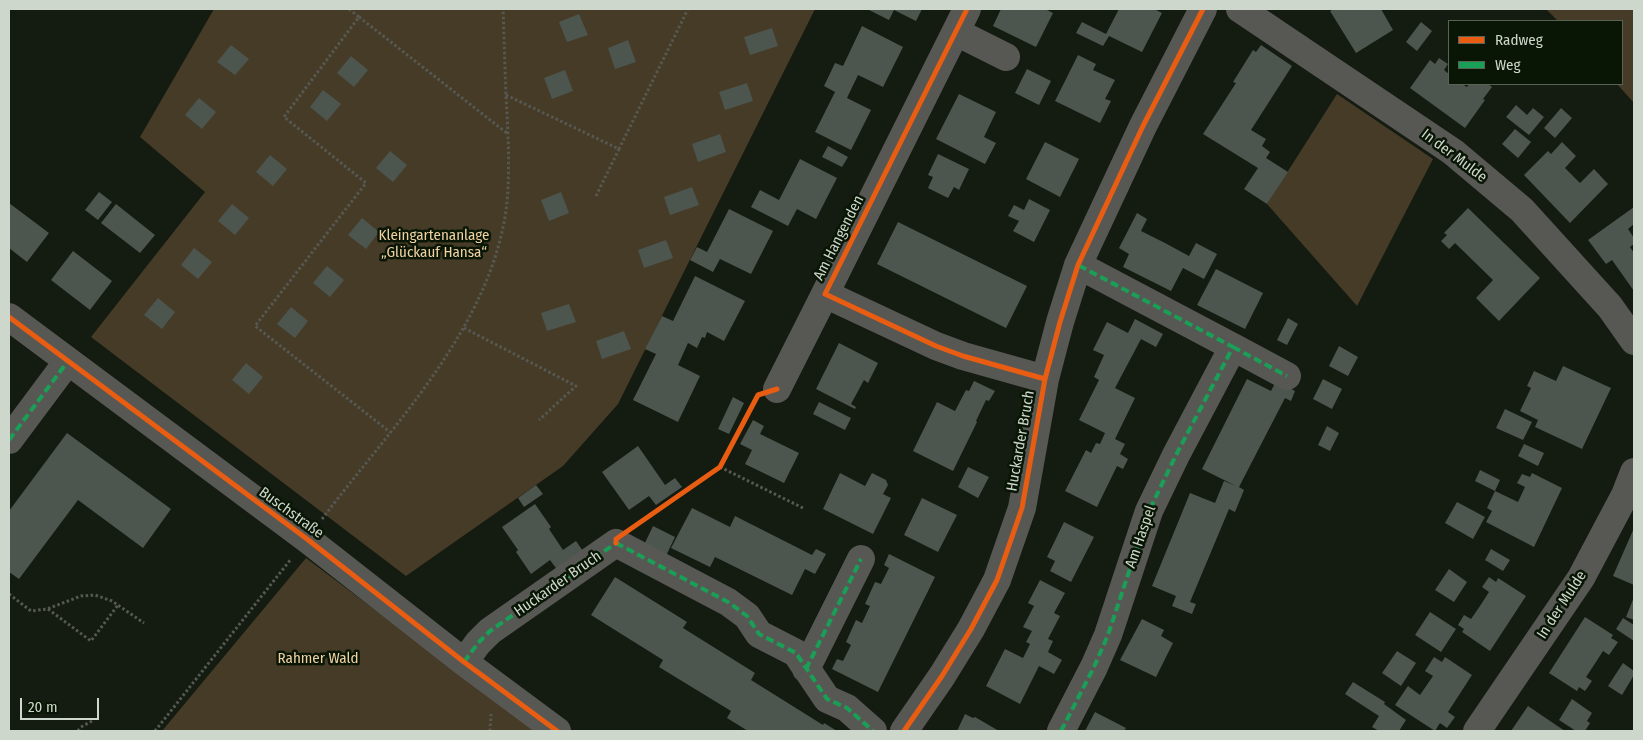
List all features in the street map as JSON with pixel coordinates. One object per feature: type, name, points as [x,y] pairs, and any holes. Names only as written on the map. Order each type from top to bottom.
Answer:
[{"type":"street","name":"Huckarder Bruch","points":[[904,731],[942,676],[971,629],[997,580],[1022,508],[1045,379],[1078,265],[1143,126],[1203,9]]},
{"type":"street","name":"In der Mulde","points":[[1240,9],[1453,152],[1522,210],[1610,307],[1634,341]]},
{"type":"street","name":"Am Hangenden","points":[[777,389],[961,20],[1006,57]]},
{"type":"street","points":[[1078,265],[1287,376]]},
{"type":"street","name":"Am Hangenden","points":[[825,294],[954,353],[1045,379]]},
{"type":"street","name":"Buschstraße","points":[[9,317],[557,731]]},
{"type":"street","name":"Am Haspel","points":[[1061,731],[1108,635],[1149,510],[1234,347]]},
{"type":"street","points":[[9,440],[68,361]]},
{"type":"street","name":"In der Mulde","points":[[1477,731],[1581,578],[1625,495],[1634,472]]},
{"type":"street","name":"Huckarder Bruch","points":[[464,662],[490,631],[616,543],[728,602],[747,616],[760,634],[796,653],[827,699],[847,708],[873,731]]},
{"type":"street","points":[[806,669],[861,559]]},
{"type":"path","points":[[349,9],[508,134]]},
{"type":"path","points":[[155,731],[390,432],[464,328],[483,288],[499,246],[507,202],[508,134],[503,9]]},
{"type":"path","points":[[596,196],[688,9]]},
{"type":"path","points":[[359,17],[284,117],[366,183],[255,326],[390,432]]},
{"type":"path","points":[[506,95],[619,149]]},
{"type":"path","points":[[464,328],[576,386],[539,420]]},
{"type":"path","points":[[720,467],[805,509]]},
{"type":"path","points":[[9,594],[31,611],[47,609],[81,596],[95,595],[112,601],[144,623]]},
{"type":"path","points":[[47,609],[90,642],[118,605]]},
{"type":"path","points":[[78,731],[81,727],[92,721]]},
{"type":"green space","name":"Kleingartenanlage „Glückauf Hansa“","points":[[214,9],[815,9],[618,404],[563,466],[406,576],[91,337],[205,192],[140,137]]},
{"type":"green space","points":[[1546,9],[1634,9],[1634,103],[1618,85],[1623,85],[1623,20],[1557,20]]},
{"type":"green space","points":[[1337,94],[1433,159],[1357,306],[1267,204]]},
{"type":"green space","name":"Rahmer Wald","points":[[306,558],[536,731],[162,731]]},
{"type":"building","points":[[867,9],[922,9],[916,21],[894,10],[889,20]]},
{"type":"building","points":[[1001,9],[1045,9],[1053,13],[1036,47],[993,26]]},
{"type":"building","points":[[1119,9],[1154,9],[1162,13],[1142,52],[1109,36],[1103,46],[1076,33],[1082,22],[1106,34]]},
{"type":"building","points":[[1334,9],[1381,9],[1393,30],[1356,53],[1330,11]]},
{"type":"building","points":[[579,14],[588,35],[567,42],[559,22]]},
{"type":"building","points":[[1421,22],[1432,31],[1417,51],[1406,42]]},
{"type":"building","points":[[862,26],[903,47],[883,87],[858,75],[847,98],[871,110],[851,150],[815,132],[835,92],[824,86],[835,63],[843,66]]},
{"type":"building","points":[[772,28],[778,46],[750,55],[744,37]]},
{"type":"building","points":[[628,40],[636,62],[615,69],[608,48]]},
{"type":"building","points":[[231,45],[249,59],[235,75],[217,62]]},
{"type":"building","points":[[1261,45],[1292,66],[1251,130],[1266,139],[1262,146],[1270,152],[1266,158],[1288,172],[1267,204],[1244,189],[1258,168],[1203,134],[1236,83],[1233,82],[1253,50],[1256,52]]},
{"type":"building","points":[[1078,55],[1096,64],[1093,70],[1115,80],[1105,99],[1111,101],[1100,123],[1055,101]]},
{"type":"building","points":[[351,56],[368,70],[354,87],[337,73]]},
{"type":"building","points":[[1439,58],[1448,64],[1444,70],[1448,73],[1448,85],[1464,85],[1467,87],[1468,85],[1489,85],[1492,87],[1465,128],[1410,88],[1430,60],[1435,64]]},
{"type":"building","points":[[1027,69],[1051,81],[1039,105],[1015,93]]},
{"type":"building","points":[[565,70],[573,91],[552,99],[544,78]]},
{"type":"building","points":[[747,83],[753,101],[725,110],[719,92]]},
{"type":"building","points":[[323,90],[341,104],[327,121],[310,107]]},
{"type":"building","points":[[959,94],[996,112],[984,137],[996,143],[985,164],[936,139]]},
{"type":"building","points":[[199,98],[216,112],[202,129],[185,115]]},
{"type":"building","points":[[1516,105],[1527,115],[1533,108],[1544,117],[1529,135],[1506,117]]},
{"type":"building","points":[[1561,108],[1572,118],[1555,138],[1544,128]]},
{"type":"building","points":[[1515,129],[1531,142],[1518,158],[1502,144]]},
{"type":"building","points":[[720,134],[726,152],[698,162],[692,144]]},
{"type":"building","points":[[1045,142],[1079,159],[1060,197],[1026,179]]},
{"type":"building","points":[[1562,142],[1576,156],[1565,168],[1580,183],[1594,169],[1608,184],[1570,223],[1524,175],[1548,151],[1551,154]]},
{"type":"building","points":[[828,146],[848,157],[842,167],[822,157]]},
{"type":"building","points":[[390,151],[407,165],[393,182],[376,168]]},
{"type":"building","points":[[938,154],[969,169],[959,190],[954,187],[948,198],[928,188],[933,177],[928,175]]},
{"type":"building","points":[[270,155],[287,169],[273,186],[256,172]]},
{"type":"building","points":[[800,159],[837,178],[816,219],[797,209],[788,226],[751,207],[760,190],[779,200]]},
{"type":"building","points":[[692,187],[699,205],[670,215],[664,197]]},
{"type":"building","points":[[99,192],[112,202],[98,220],[85,210]]},
{"type":"building","points":[[561,192],[569,213],[549,221],[541,200]]},
{"type":"building","points":[[1029,199],[1050,210],[1034,242],[1013,231],[1019,221],[1008,216],[1014,205],[1024,210]]},
{"type":"building","points":[[9,203],[49,233],[27,262],[9,248]]},
{"type":"building","points":[[116,204],[155,235],[140,253],[101,223]]},
{"type":"building","points":[[232,204],[249,218],[235,235],[218,221]]},
{"type":"building","points":[[1634,207],[1634,224],[1628,229],[1634,238],[1634,244],[1630,247],[1634,253],[1634,291],[1612,260],[1606,264],[1588,240]]},
{"type":"building","points":[[1468,208],[1540,278],[1499,321],[1476,298],[1493,280],[1455,243],[1449,249],[1441,241],[1447,235],[1444,233]]},
{"type":"building","points":[[729,209],[773,231],[751,274],[720,259],[713,272],[690,260],[697,247],[707,252]]},
{"type":"building","points":[[1137,213],[1147,219],[1141,231],[1189,256],[1196,243],[1217,254],[1204,279],[1183,268],[1171,291],[1123,267],[1129,254],[1119,248]]},
{"type":"building","points":[[362,218],[379,232],[366,249],[348,235]]},
{"type":"building","points":[[898,222],[1027,286],[1006,328],[877,264]]},
{"type":"building","points":[[666,240],[673,258],[644,268],[638,250]]},
{"type":"building","points":[[194,248],[212,262],[198,279],[181,265]]},
{"type":"building","points":[[73,251],[112,281],[90,310],[51,280]]},
{"type":"building","points":[[327,266],[344,280],[330,297],[313,283]]},
{"type":"building","points":[[1216,269],[1263,293],[1245,329],[1197,305]]},
{"type":"building","points":[[695,276],[745,301],[724,341],[707,332],[705,338],[702,337],[697,348],[688,343],[678,365],[700,376],[678,422],[633,400],[656,354],[645,349],[662,316],[673,321]]},
{"type":"building","points":[[158,298],[175,312],[162,329],[144,315]]},
{"type":"building","points":[[569,304],[576,322],[547,331],[541,313]]},
{"type":"building","points":[[291,307],[308,321],[295,338],[277,324]]},
{"type":"building","points":[[1288,318],[1298,324],[1287,345],[1277,340]]},
{"type":"building","points":[[1135,319],[1163,334],[1156,347],[1141,339],[1115,388],[1135,398],[1115,439],[1125,444],[1120,454],[1128,459],[1123,469],[1117,466],[1097,507],[1065,491],[1086,450],[1091,453],[1096,443],[1100,444],[1105,433],[1079,420],[1099,380],[1094,377],[1104,355],[1093,350],[1107,322],[1128,333]]},
{"type":"building","points":[[624,331],[631,349],[602,359],[596,341]]},
{"type":"building","points":[[839,343],[878,363],[868,383],[864,380],[851,404],[856,407],[855,409],[816,389]]},
{"type":"building","points":[[1339,346],[1358,357],[1348,376],[1329,366]]},
{"type":"building","points":[[246,363],[263,377],[249,394],[232,380]]},
{"type":"building","points":[[1563,366],[1611,388],[1582,449],[1535,427],[1538,420],[1520,411],[1531,388],[1527,386],[1534,371],[1556,381]]},
{"type":"building","points":[[1247,379],[1271,391],[1276,381],[1295,391],[1291,401],[1285,398],[1239,487],[1244,490],[1235,512],[1229,509],[1190,602],[1196,604],[1192,614],[1172,606],[1176,596],[1152,586],[1190,493],[1215,503],[1224,481],[1236,486],[1202,469]]},
{"type":"building","points":[[1323,379],[1342,389],[1332,409],[1313,399]]},
{"type":"building","points":[[974,381],[995,391],[989,401],[986,400],[953,471],[913,451],[937,402],[955,411],[966,390],[969,391]]},
{"type":"building","points":[[733,397],[744,403],[729,434],[718,429]]},
{"type":"building","points":[[819,402],[851,418],[845,430],[813,414]]},
{"type":"building","points":[[1505,409],[1532,422],[1523,440],[1496,428]]},
{"type":"building","points":[[753,420],[764,426],[760,434],[799,453],[784,483],[745,464],[752,450],[740,444]]},
{"type":"building","points":[[1327,426],[1339,433],[1330,451],[1318,445]]},
{"type":"building","points":[[67,433],[171,509],[143,548],[78,500],[19,579],[9,572],[9,511]]},
{"type":"building","points":[[1524,444],[1544,453],[1538,466],[1518,456]]},
{"type":"building","points":[[638,446],[665,485],[675,478],[682,487],[656,505],[649,496],[629,510],[602,472]]},
{"type":"building","points":[[968,467],[989,477],[978,498],[958,487]]},
{"type":"building","points":[[1480,470],[1500,480],[1495,491],[1475,481]]},
{"type":"building","points":[[840,473],[865,486],[872,473],[886,480],[888,485],[883,494],[891,498],[873,534],[823,509]]},
{"type":"building","points":[[1532,473],[1562,488],[1534,547],[1486,522],[1492,511],[1487,508],[1495,491],[1518,502],[1525,487],[1517,483],[1522,474],[1530,477]]},
{"type":"building","points":[[536,485],[543,494],[524,507],[518,498]]},
{"type":"building","points":[[922,498],[957,515],[938,552],[904,535]]},
{"type":"building","points":[[1457,502],[1485,517],[1473,539],[1445,523]]},
{"type":"building","points":[[535,504],[551,527],[549,529],[563,550],[576,541],[585,554],[559,572],[550,560],[531,574],[516,552],[518,550],[502,527]]},
{"type":"building","points":[[692,508],[730,527],[735,516],[812,555],[816,549],[826,554],[815,574],[805,569],[792,595],[715,557],[710,567],[671,548]]},
{"type":"building","points":[[1064,522],[1094,537],[1071,582],[1050,571],[1055,561],[1047,557]]},
{"type":"building","points":[[653,526],[675,537],[665,558],[643,547]]},
{"type":"building","points":[[1634,528],[1634,585],[1613,576]]},
{"type":"building","points":[[1491,549],[1510,560],[1503,571],[1485,560]]},
{"type":"building","points":[[889,554],[935,577],[878,692],[832,669],[837,659],[843,661],[851,645],[846,642],[856,620],[862,623],[870,606],[865,604],[875,582],[881,584],[889,568],[884,565]]},
{"type":"building","points":[[1449,569],[1467,582],[1454,602],[1435,590]]},
{"type":"building","points":[[615,577],[687,622],[683,628],[755,673],[751,680],[823,725],[824,723],[837,731],[748,731],[727,718],[731,711],[659,667],[663,660],[591,615]]},
{"type":"building","points":[[1489,577],[1496,582],[1498,578],[1526,596],[1490,651],[1462,632],[1464,629],[1458,625],[1464,615],[1471,619],[1480,606],[1489,592],[1482,587]]},
{"type":"building","points":[[1040,580],[1065,593],[1054,613],[1060,616],[1048,639],[1053,641],[1048,652],[1062,660],[1054,674],[1039,666],[1020,704],[986,686],[1005,649],[1023,658],[1030,644],[1026,642],[1032,631],[1023,627],[1034,606],[1028,603]]},
{"type":"building","points":[[1634,597],[1634,620],[1626,617]]},
{"type":"building","points":[[1430,612],[1456,629],[1441,652],[1415,635]]},
{"type":"building","points":[[1585,617],[1613,635],[1611,638],[1618,642],[1609,655],[1603,651],[1586,677],[1592,681],[1585,691],[1579,687],[1577,691],[1549,673]]},
{"type":"building","points":[[1623,618],[1634,625],[1634,641],[1616,629]]},
{"type":"building","points":[[1142,619],[1164,630],[1161,636],[1173,643],[1156,677],[1120,660]]},
{"type":"building","points":[[1397,651],[1416,663],[1401,686],[1382,673]]},
{"type":"building","points":[[1434,657],[1442,662],[1445,657],[1472,675],[1448,712],[1455,717],[1447,728],[1440,723],[1435,731],[1395,705],[1408,686],[1420,695],[1433,676],[1425,671]]},
{"type":"building","points":[[1623,663],[1634,671],[1634,675],[1622,695],[1608,686]]},
{"type":"building","points":[[1353,682],[1385,702],[1384,704],[1406,720],[1399,731],[1379,731],[1372,727],[1379,716],[1345,694]]},
{"type":"building","points":[[1572,699],[1592,713],[1587,721],[1590,723],[1585,731],[1576,731],[1559,720]]},
{"type":"building","points":[[1528,706],[1556,725],[1565,731],[1511,731]]},
{"type":"building","points":[[1095,712],[1126,728],[1124,731],[1085,731]]},
{"type":"building","points":[[965,714],[973,718],[975,717],[999,731],[957,731]]},
{"type":"marked path","points":[[1061,731],[1108,635],[1149,511],[1233,347],[1078,265]]},
{"type":"marked path","points":[[1233,347],[1287,376]]},
{"type":"marked path","points":[[9,440],[68,361]]},
{"type":"marked path","points":[[464,662],[490,631],[616,543],[616,539]]},
{"type":"marked path","points":[[616,543],[728,602],[747,616],[759,634],[796,653],[827,699],[847,708],[873,731]]},
{"type":"marked path","points":[[806,669],[861,559]]},
{"type":"cycle path","points":[[967,9],[825,294],[936,346],[963,356],[1045,379]]},
{"type":"cycle path","points":[[904,731],[942,676],[971,629],[997,580],[1022,508],[1045,379],[1078,265],[1143,126],[1203,9]]},
{"type":"cycle path","points":[[9,317],[307,539],[464,662],[557,731]]},
{"type":"cycle path","points":[[616,543],[616,539],[720,467],[758,395],[777,389]]}]
